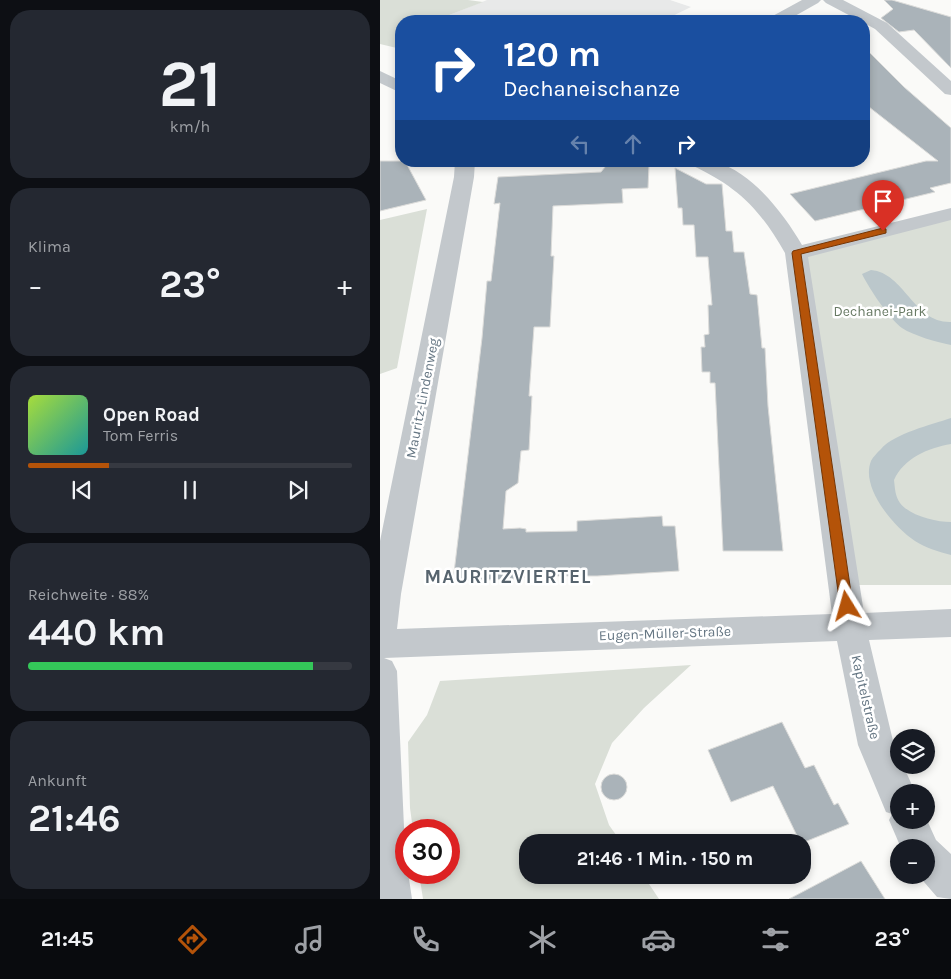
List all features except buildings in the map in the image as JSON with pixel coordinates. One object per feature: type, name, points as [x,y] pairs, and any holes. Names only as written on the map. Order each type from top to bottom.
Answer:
[{"type":"street","points":[[786,15],[813,0]]},
{"type":"street","points":[[831,0],[860,15]]},
{"type":"street","points":[[870,20],[881,26],[951,90]]},
{"type":"street","points":[[380,76],[395,85]]},
{"type":"street","name":"Mauritz-Lindenweg","points":[[380,636],[385,594],[465,167]]},
{"type":"street","name":"Kapitelstraße","points":[[709,167],[742,184],[758,199],[779,222],[796,253],[850,626],[876,745],[893,784]]},
{"type":"street","points":[[796,253],[951,214]]},
{"type":"street","name":"Eugen-Müller-Straße","points":[[380,644],[951,623]]},
{"type":"street","points":[[380,671],[386,833],[392,899]]},
{"type":"street","points":[[935,865],[951,883]]},
{"type":"shaded area","points":[[487,0],[670,0],[691,7],[674,15],[449,15]]},
{"type":"shaded area","points":[[871,270],[883,273],[892,280],[927,315],[938,320],[951,322],[951,345],[913,334],[902,328],[891,318],[862,274]]},
{"type":"shaded area","points":[[951,418],[951,444],[925,451],[910,460],[898,472],[894,480],[897,498],[904,508],[917,515],[938,521],[951,522],[951,555],[933,550],[919,543],[898,527],[881,506],[875,495],[870,483],[869,472],[872,459],[887,443],[914,430]]},
{"type":"green space","points":[[380,0],[468,0],[483,2],[449,15],[395,15],[395,48],[380,44]]},
{"type":"green space","points":[[427,209],[397,368],[380,374],[380,220]]},
{"type":"green space","name":"Dechanei-Park","points":[[951,217],[951,585],[852,585],[803,256]]},
{"type":"green space","points":[[691,665],[644,708],[612,743],[595,784],[609,825],[615,834],[519,834],[519,884],[649,884],[659,899],[423,899],[421,884],[460,884],[460,819],[412,819],[410,808],[408,742],[427,715],[440,681]]},
{"type":"district","name":"MAURITZVIERTEL","points":[[508,576]]},
{"type":"route","points":[[847,606],[796,253],[883,231]]}]
